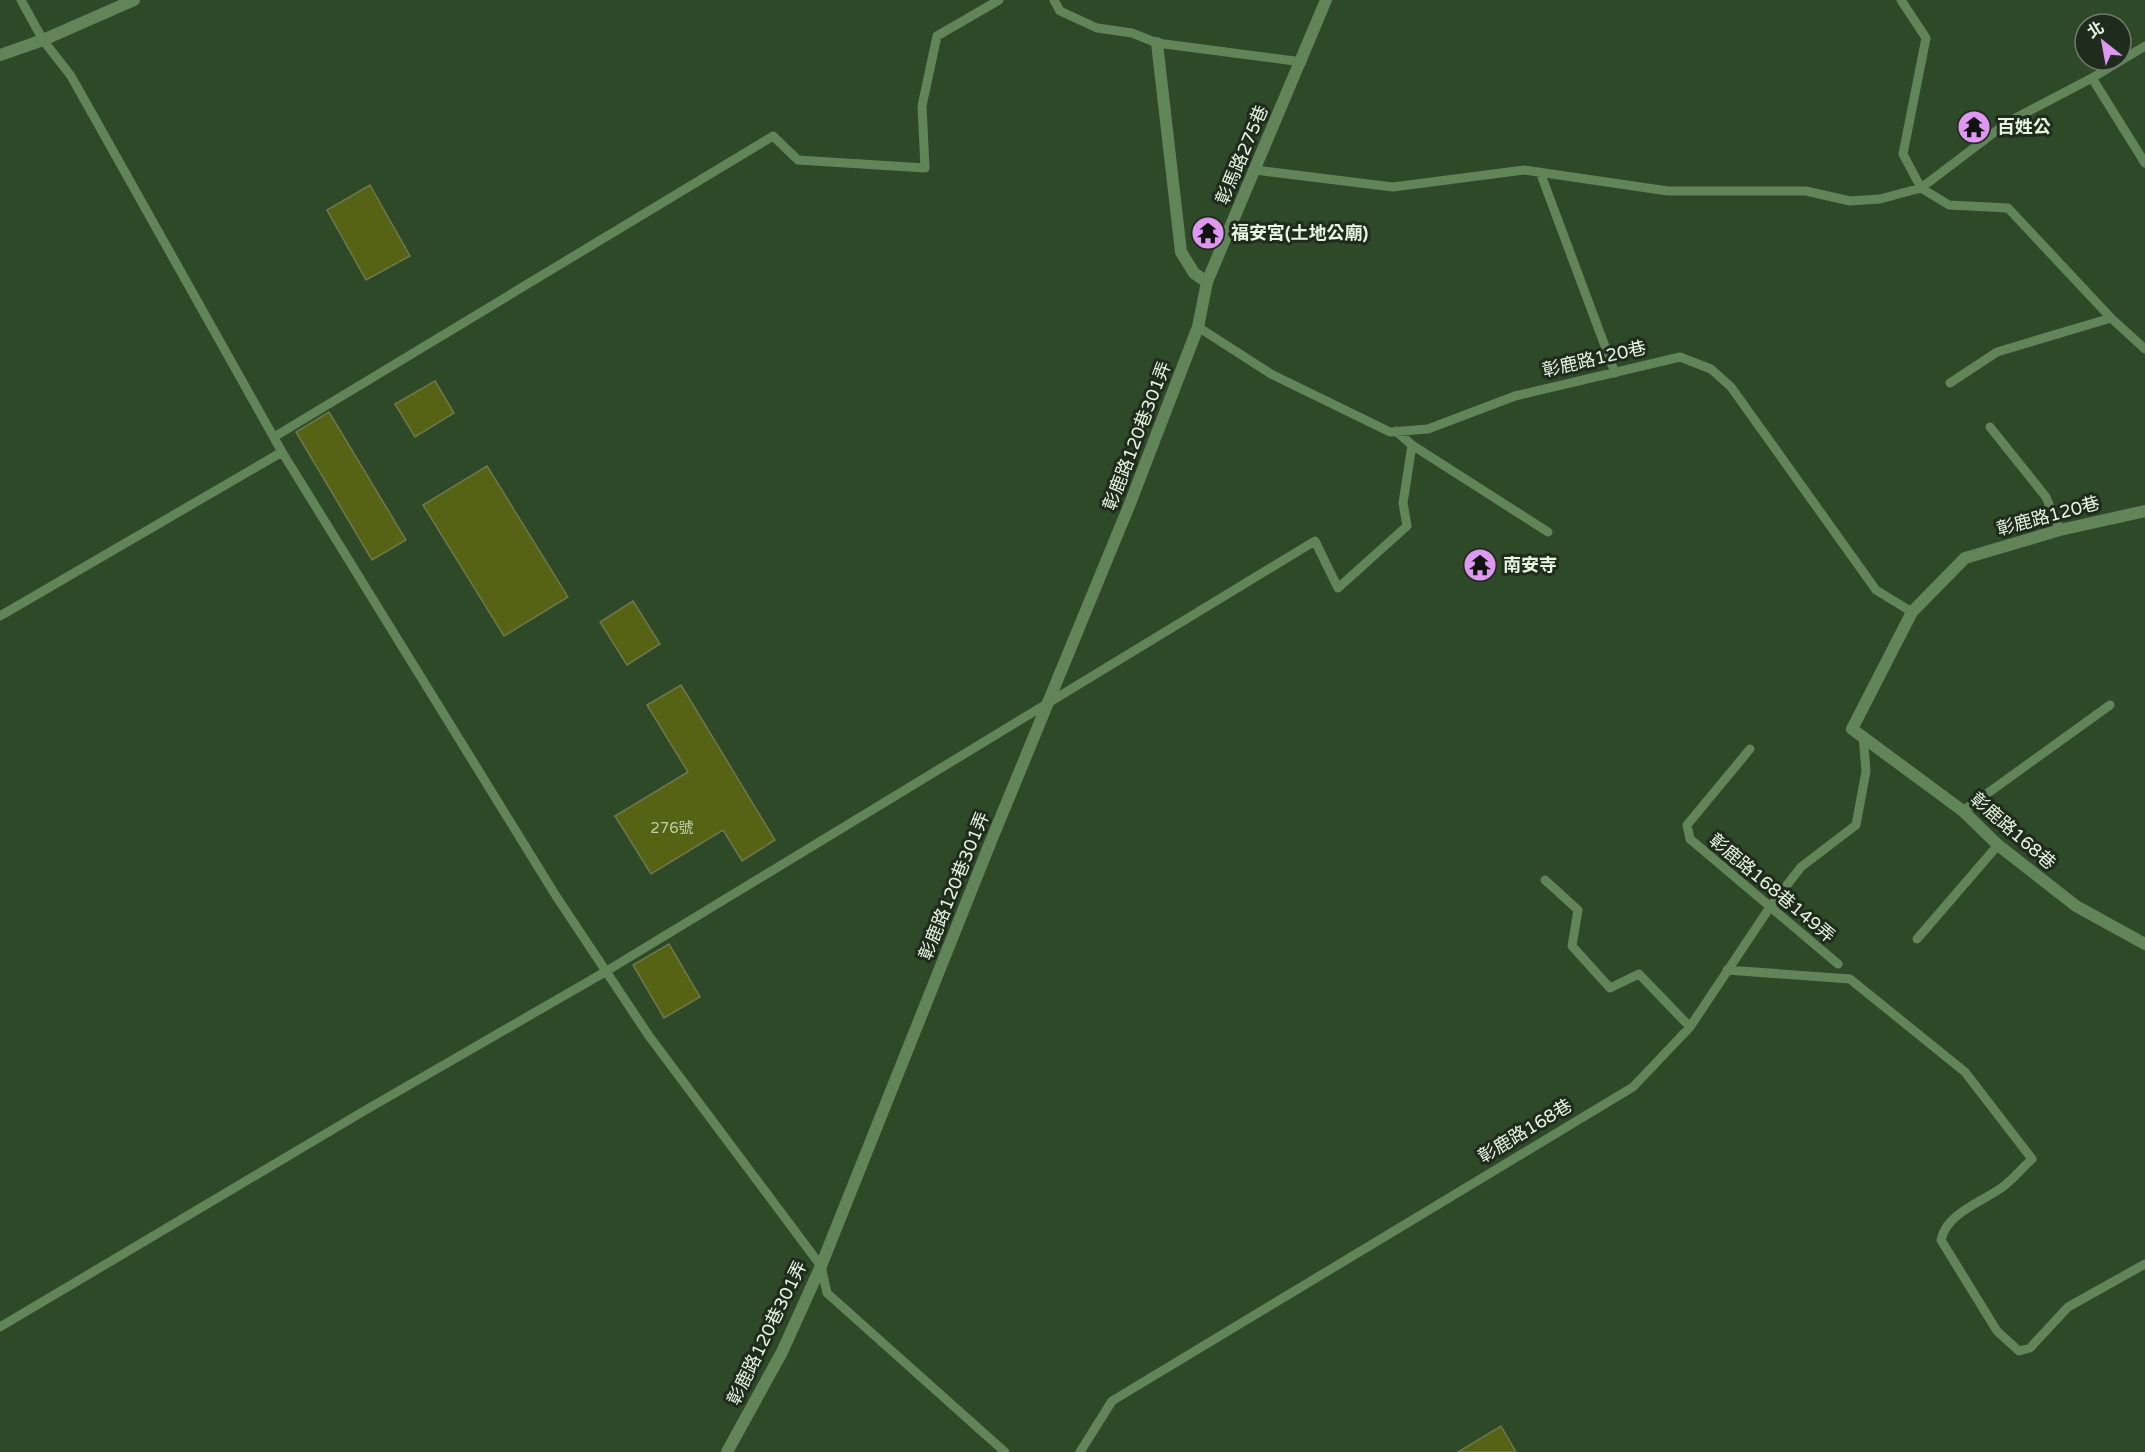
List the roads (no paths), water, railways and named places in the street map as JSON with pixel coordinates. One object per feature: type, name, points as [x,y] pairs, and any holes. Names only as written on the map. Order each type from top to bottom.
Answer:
[{"type":"street","points":[[0,55],[44,40],[134,0]]},
{"type":"street","name":"彰馬路275巷","points":[[1198,327],[1207,282],[1302,62],[1326,0]]},
{"type":"street","points":[[1157,43],[1181,252],[1194,273],[1207,282]]},
{"type":"street","name":"彰鹿路120巷301弄","points":[[727,1452],[782,1352],[821,1266],[1047,703],[1129,506],[1198,327]]},
{"type":"street","name":"彰鹿路120巷","points":[[1858,732],[1912,612],[1965,558],[2060,530],[2145,511]]},
{"type":"street","name":"彰鹿路168巷","points":[[1858,732],[1963,811],[1998,845],[2076,906],[2145,944]]},
{"type":"lane","points":[[21,0],[44,40],[70,76],[282,452],[605,972],[821,1266],[828,1293],[1005,1452]]},
{"type":"lane","points":[[274,437],[773,136],[798,160],[925,168],[922,106],[937,36],[999,0]]},
{"type":"lane","points":[[1054,0],[1060,11],[1097,28],[1132,33],[1157,43],[1302,62]]},
{"type":"lane","points":[[1901,0],[1926,38],[1903,154],[1921,188],[1949,205],[2008,208],[2111,318],[2145,349]]},
{"type":"lane","points":[[1255,171],[1393,188],[1524,170],[1668,191],[1806,191],[1850,201],[1902,195],[1921,188],[2008,122],[2092,78],[2145,46]]},
{"type":"lane","points":[[2092,78],[2145,163]]},
{"type":"lane","points":[[1540,172],[1615,373]]},
{"type":"lane","points":[[1950,382],[1997,352],[2111,318]]},
{"type":"lane","name":"彰鹿路120巷","points":[[1198,327],[1271,374],[1390,432],[1428,429],[1515,396],[1680,357],[1711,369],[1731,387],[1876,590],[1912,612]]},
{"type":"lane","points":[[1990,427],[2046,497],[2060,530]]},
{"type":"lane","points":[[1396,431],[1412,445],[1548,532]]},
{"type":"lane","points":[[0,1327],[364,1111],[605,972],[1316,541],[1338,588],[1407,526],[1403,503],[1412,445]]},
{"type":"lane","points":[[0,616],[282,452]]},
{"type":"lane","points":[[1963,811],[2110,705]]},
{"type":"lane","name":"彰鹿路168巷","points":[[1080,1452],[1112,1401],[1633,1087],[1690,1027],[1770,907],[1801,867],[1856,825],[1866,771],[1858,732]]},
{"type":"lane","name":"彰鹿路168巷149弄","points":[[1750,749],[1687,825],[1690,839],[1838,964]]},
{"type":"lane","points":[[1917,939],[1998,845]]},
{"type":"lane","points":[[1545,880],[1578,910],[1572,946],[1610,988],[1639,974],[1690,1027]]},
{"type":"lane","points":[[1727,970],[1850,979],[1965,1072],[2032,1159],[2004,1186],[1961,1213],[1943,1229],[1941,1240],[1997,1330],[2019,1352],[2030,1348],[2068,1306],[2145,1264]]},
{"type":"place","name":"百姓公","points":[[1974,127]]},
{"type":"place","name":"福安宮(土地公廟)","points":[[1208,233]]},
{"type":"place","name":"南安寺","points":[[1480,565]]}]
